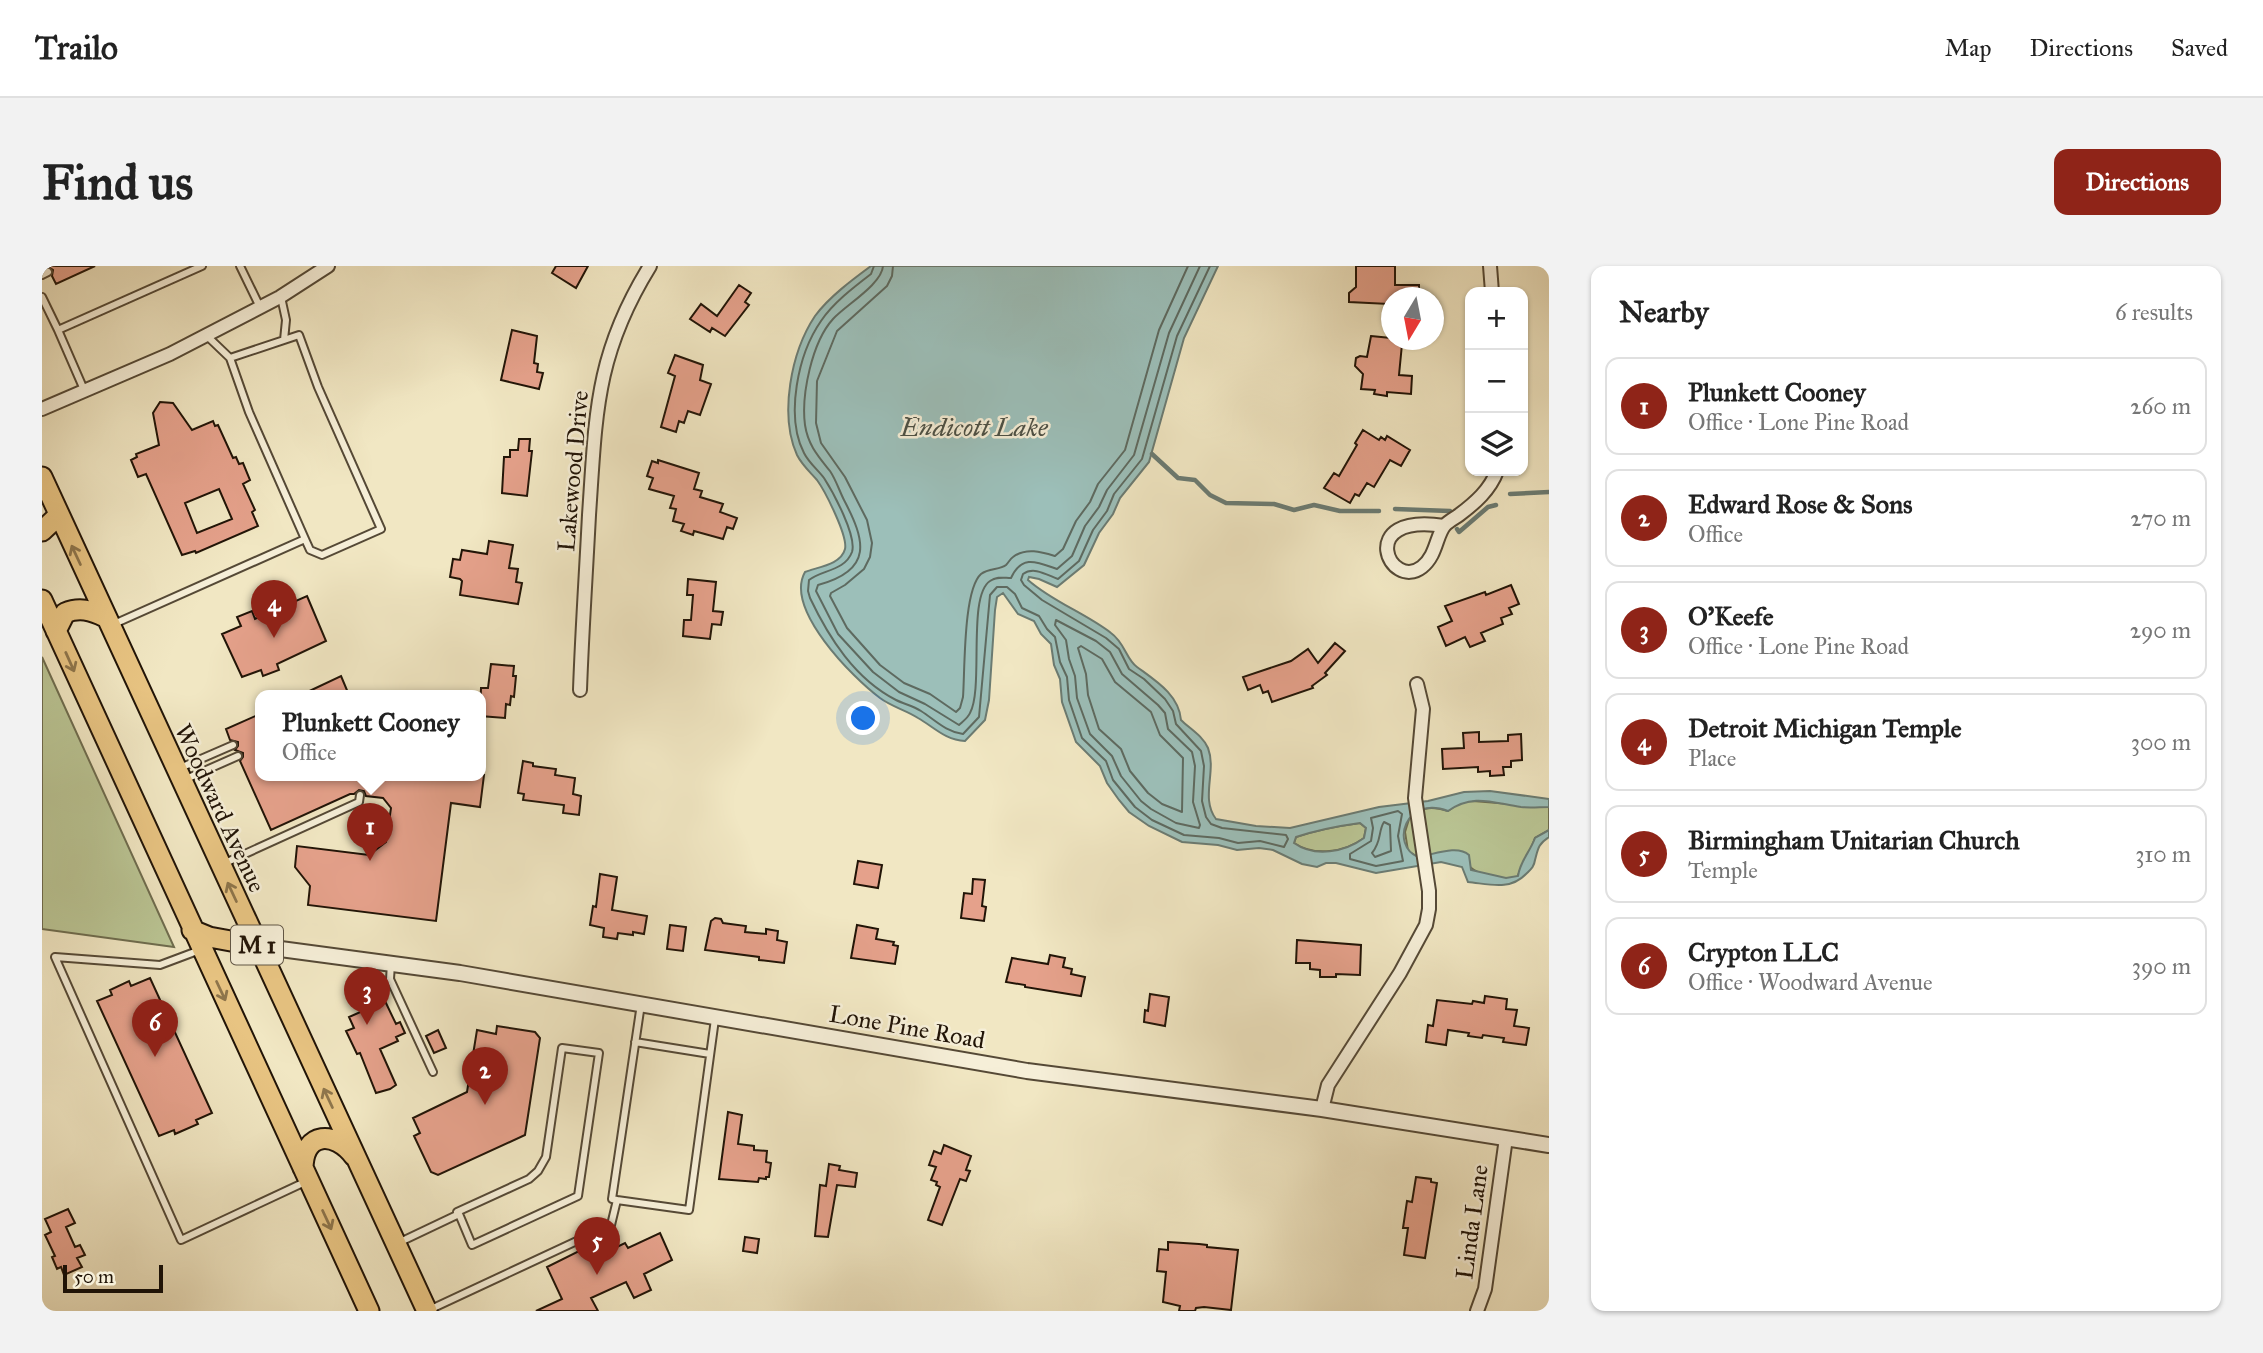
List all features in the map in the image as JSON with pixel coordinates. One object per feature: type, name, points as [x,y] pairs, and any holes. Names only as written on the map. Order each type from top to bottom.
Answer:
[{"type":"main road","name":"Woodward Avenue","points":[[42,477],[427,1311]]},
{"type":"main road","points":[[42,531],[58,516]]},
{"type":"main road","name":"M 1","points":[[42,600],[369,1311]]},
{"type":"main road","points":[[56,631],[65,613],[72,610],[95,611],[107,621]]},
{"type":"main road","points":[[192,930],[209,937],[258,946]]},
{"type":"main road","points":[[306,1174],[306,1149],[314,1140],[325,1138],[339,1143],[357,1160]]},
{"type":"street","points":[[42,410],[206,335],[280,297],[328,266]]},
{"type":"street","name":"Lakewood Drive","points":[[580,690],[593,441],[600,385],[619,324],[633,293],[650,266]]},
{"type":"street","points":[[1490,266],[1492,287]]},
{"type":"street","points":[[1444,526],[1414,525],[1397,530],[1385,546],[1388,558],[1404,570],[1418,570],[1431,556],[1444,526],[1482,496],[1495,476]]},
{"type":"street","points":[[1322,1109],[1328,1085],[1400,973],[1426,925],[1429,909],[1426,866],[1415,798],[1423,709],[1417,684]]},
{"type":"street","name":"Lone Pine Road","points":[[258,946],[392,962],[1027,1071],[1322,1109],[1549,1145]]},
{"type":"street","name":"Linda Lane","points":[[1477,1311],[1485,1289],[1506,1138]]},
{"type":"lane","points":[[58,330],[202,266]]},
{"type":"lane","points":[[240,266],[260,307]]},
{"type":"lane","points":[[42,297],[85,392]]},
{"type":"lane","points":[[280,297],[286,320],[284,340]]},
{"type":"lane","points":[[206,335],[230,358],[249,412],[310,550],[322,555],[381,528],[318,387],[299,335],[230,358]]},
{"type":"lane","points":[[107,621],[305,539]]},
{"type":"lane","points":[[178,776],[233,745]]},
{"type":"lane","points":[[178,776],[238,756]]},
{"type":"lane","points":[[220,865],[359,802],[360,795]]},
{"type":"lane","points":[[201,950],[160,965],[55,957],[181,1240],[306,1174]]},
{"type":"lane","points":[[392,962],[390,979],[433,1072]]},
{"type":"lane","points":[[641,1004],[612,1199],[689,1210],[715,1017]]},
{"type":"lane","points":[[635,1042],[710,1054]]},
{"type":"lane","points":[[396,1244],[529,1179],[538,1171],[546,1157],[562,1048],[599,1053],[578,1196],[472,1245],[459,1214]]},
{"type":"lane","points":[[427,1311],[611,1225],[617,1199]]},
{"type":"green space","points":[[42,657],[174,947],[42,929]]},
{"type":"green space","points":[[1461,802],[1549,807],[1549,830],[1535,838],[1517,878],[1498,878],[1480,873],[1470,867],[1469,860],[1431,855],[1418,857],[1408,851],[1405,832],[1410,816],[1428,808],[1448,811]]},
{"type":"green space","points":[[1360,823],[1366,828],[1364,838],[1348,847],[1320,851],[1294,843],[1296,837],[1327,828]]},
{"type":"water","name":"Endicott Lake","points":[[871,266],[1218,266],[1184,338],[1149,462],[1120,498],[1084,565],[1057,587],[1039,579],[1029,577],[1028,580],[1111,633],[1133,664],[1159,683],[1171,696],[1181,720],[1200,736],[1208,748],[1211,766],[1209,802],[1216,819],[1256,826],[1290,828],[1379,807],[1428,801],[1464,792],[1490,791],[1549,799],[1549,807],[1466,802],[1448,811],[1433,808],[1421,810],[1412,815],[1406,824],[1405,842],[1409,851],[1418,857],[1458,850],[1469,855],[1471,870],[1506,878],[1518,876],[1535,838],[1549,830],[1549,837],[1539,847],[1531,869],[1513,883],[1499,885],[1468,882],[1462,867],[1441,862],[1376,873],[1336,863],[1317,867],[1302,864],[1273,850],[1237,850],[1218,845],[1182,842],[1149,826],[1129,812],[1107,783],[1100,766],[1076,742],[1062,702],[1060,679],[1054,665],[1051,644],[1034,621],[1018,614],[1003,593],[997,597],[995,610],[989,700],[985,720],[965,741],[946,736],[885,701],[868,688],[824,641],[804,604],[801,587],[805,572],[839,559],[845,549],[845,543],[840,524],[825,494],[797,455],[792,439],[788,403],[794,365],[815,316],[841,289]],"holes":[[[1360,823],[1366,828],[1364,838],[1339,850],[1311,851],[1294,843],[1296,837],[1328,828]]]},
{"type":"building","points":[[47,266],[95,266],[56,284],[52,276],[53,270]]},
{"type":"building","points":[[556,266],[588,266],[576,288],[552,273]]},
{"type":"building","points":[[1356,266],[1395,266],[1395,285],[1419,285],[1381,287],[1381,304],[1349,302],[1349,293],[1356,287]]},
{"type":"building","points":[[739,285],[751,293],[745,302],[749,305],[725,336],[712,328],[710,332],[690,319],[701,304],[717,316]]},
{"type":"building","points":[[512,330],[537,336],[534,363],[538,364],[537,372],[543,373],[539,389],[501,380]]},
{"type":"building","points":[[1371,336],[1381,337],[1381,350],[1401,350],[1399,375],[1412,376],[1411,394],[1387,392],[1387,396],[1374,394],[1375,390],[1361,389],[1363,374],[1355,366],[1356,358],[1367,357]]},
{"type":"building","points":[[675,355],[703,365],[700,380],[711,384],[700,415],[688,411],[684,423],[679,421],[676,432],[661,427],[675,376],[668,373]]},
{"type":"building","points":[[160,402],[173,403],[192,430],[213,421],[215,426],[218,425],[233,458],[236,457],[239,464],[243,463],[250,480],[243,484],[255,510],[252,512],[258,526],[196,553],[195,551],[182,555],[146,474],[138,477],[131,460],[137,457],[136,454],[159,445],[153,413]],"holes":[[[219,489],[232,519],[197,533],[185,503]]]},
{"type":"building","points":[[1363,430],[1379,440],[1381,437],[1385,440],[1387,436],[1410,450],[1401,466],[1390,460],[1374,487],[1367,483],[1359,496],[1355,494],[1350,503],[1324,488],[1334,473],[1339,476]]},
{"type":"building","points":[[519,439],[530,439],[529,451],[532,451],[527,496],[502,493],[504,457],[510,457],[510,450],[518,450]]},
{"type":"building","points":[[658,460],[699,473],[694,489],[702,491],[700,497],[723,504],[720,512],[737,518],[733,529],[727,527],[723,539],[694,531],[693,535],[681,531],[684,524],[673,521],[676,509],[670,508],[674,496],[649,489],[653,478],[647,476],[652,461],[658,463]]},
{"type":"building","points":[[489,541],[513,545],[509,568],[518,569],[516,582],[522,583],[518,604],[460,595],[462,581],[450,577],[453,559],[460,560],[462,550],[487,554]]},
{"type":"building","points":[[688,579],[716,582],[713,611],[723,612],[721,625],[712,624],[710,639],[683,636],[684,620],[691,620],[693,595],[687,595]]},
{"type":"building","points":[[1511,585],[1519,604],[1509,608],[1512,614],[1501,618],[1503,624],[1481,633],[1485,641],[1470,647],[1465,637],[1446,646],[1438,627],[1452,621],[1445,606]]},
{"type":"building","points":[[307,596],[326,641],[277,664],[279,670],[263,676],[261,670],[242,677],[222,634],[241,626],[237,617],[252,611],[255,619]]},
{"type":"building","points":[[1335,643],[1345,651],[1313,688],[1272,702],[1268,691],[1263,693],[1260,685],[1248,690],[1243,677],[1291,661],[1308,649],[1318,663]]},
{"type":"building","points":[[491,664],[514,666],[514,697],[511,696],[510,705],[506,704],[505,718],[486,716],[486,690],[481,688],[488,688]]},
{"type":"building","points":[[341,676],[347,690],[312,690]]},
{"type":"building","points":[[255,716],[255,781],[483,781],[480,807],[451,803],[436,921],[308,905],[310,886],[295,867],[297,846],[369,855],[386,842],[391,808],[383,798],[366,796],[364,791],[359,790],[271,830],[240,761],[243,753],[235,750],[238,742],[230,740],[226,729]]},
{"type":"building","points":[[1479,732],[1479,742],[1508,741],[1508,735],[1521,734],[1522,760],[1511,761],[1511,767],[1503,767],[1504,775],[1490,776],[1490,771],[1478,772],[1478,767],[1443,769],[1442,749],[1464,748],[1463,733]]},
{"type":"building","points":[[523,761],[533,763],[533,766],[556,769],[555,775],[575,778],[573,794],[581,796],[579,815],[563,813],[564,805],[523,800],[524,794],[518,793]]},
{"type":"building","points":[[858,861],[882,865],[878,888],[854,884]]},
{"type":"building","points":[[600,874],[617,877],[612,910],[647,916],[644,934],[618,933],[617,939],[603,937],[604,928],[590,925],[593,906],[596,907]]},
{"type":"building","points":[[973,879],[985,880],[982,906],[986,907],[984,921],[961,918],[964,893],[972,894]]},
{"type":"building","points":[[715,918],[721,919],[723,923],[746,926],[745,932],[766,934],[766,929],[778,931],[777,940],[787,942],[784,963],[705,950],[711,921]]},
{"type":"building","points":[[670,925],[686,927],[683,951],[667,949]]},
{"type":"building","points":[[857,925],[878,929],[876,939],[894,942],[893,945],[898,946],[895,964],[851,958]]},
{"type":"building","points":[[1297,940],[1361,945],[1360,975],[1336,974],[1336,977],[1320,977],[1320,970],[1310,969],[1310,963],[1296,963]]},
{"type":"building","points":[[1050,955],[1065,958],[1063,967],[1072,969],[1071,974],[1085,977],[1081,996],[1006,982],[1012,958],[1048,964]]},
{"type":"building","points":[[150,978],[212,1113],[196,1120],[198,1124],[175,1134],[174,1130],[159,1136],[97,1001],[112,995],[110,990],[129,981],[131,986]]},
{"type":"building","points":[[1150,994],[1169,997],[1165,1026],[1144,1022]]},
{"type":"building","points":[[1485,996],[1507,999],[1506,1009],[1517,1010],[1514,1026],[1529,1028],[1526,1045],[1503,1042],[1504,1038],[1468,1036],[1469,1033],[1448,1030],[1446,1045],[1426,1042],[1428,1025],[1433,1026],[1437,1000],[1484,1003]]},
{"type":"building","points":[[385,1001],[396,1024],[400,1022],[405,1033],[396,1037],[398,1041],[380,1049],[396,1085],[376,1093],[360,1053],[357,1054],[346,1031],[354,1028],[349,1017]]},
{"type":"building","points":[[497,1026],[535,1032],[540,1038],[525,1135],[438,1175],[431,1172],[414,1136],[420,1133],[413,1118],[467,1092],[477,1030],[496,1034]]},
{"type":"building","points":[[438,1030],[446,1048],[434,1053],[426,1036]]},
{"type":"building","points":[[728,1112],[742,1115],[738,1144],[767,1151],[766,1162],[771,1163],[769,1177],[766,1179],[759,1178],[758,1182],[719,1179]]},
{"type":"building","points":[[944,1145],[971,1156],[966,1170],[970,1171],[966,1181],[960,1179],[942,1225],[928,1220],[940,1187],[936,1185],[937,1182],[931,1180],[936,1167],[929,1165],[934,1151],[941,1154]]},
{"type":"building","points":[[829,1164],[840,1166],[839,1170],[857,1173],[855,1187],[837,1185],[828,1237],[815,1236],[820,1185],[826,1186]]},
{"type":"building","points":[[1416,1177],[1431,1179],[1431,1182],[1437,1183],[1425,1258],[1404,1255],[1408,1228],[1403,1228],[1407,1201],[1412,1202]]},
{"type":"building","points":[[68,1209],[75,1223],[66,1227],[75,1247],[80,1245],[85,1255],[77,1258],[82,1267],[64,1275],[61,1267],[57,1269],[52,1257],[55,1256],[45,1235],[51,1232],[45,1219]]},
{"type":"building","points":[[660,1233],[672,1260],[644,1274],[651,1290],[634,1298],[626,1282],[591,1298],[598,1311],[536,1311],[562,1299],[547,1267],[587,1247],[592,1259],[625,1243],[628,1248]]},
{"type":"building","points":[[745,1237],[759,1239],[757,1253],[743,1251]]},
{"type":"building","points":[[1168,1242],[1238,1250],[1231,1310],[1204,1307],[1196,1308],[1195,1311],[1179,1311],[1180,1306],[1163,1302],[1166,1272],[1157,1271],[1159,1249],[1168,1250]]},
{"type":"waterway","points":[[1152,454],[1178,478],[1195,480],[1210,495],[1226,503],[1274,504],[1294,510],[1314,505],[1340,511],[1379,511]]},
{"type":"waterway","points":[[1510,494],[1549,492]]},
{"type":"waterway","points":[[1457,529],[1459,532],[1488,507],[1496,505]]},
{"type":"waterway","points":[[1395,509],[1450,511]]},
{"type":"place","name":"Detroit Michigan Temple","points":[[274,638]]},
{"type":"place","name":"Plunkett Cooney","points":[[370,861]]},
{"type":"place","name":"O'Keefe","points":[[367,1025]]},
{"type":"place","name":"Crypton LLC","points":[[155,1057]]},
{"type":"place","name":"Edward Rose & Sons","points":[[485,1105]]},
{"type":"place","name":"Birmingham Unitarian Church","points":[[597,1275]]}]
